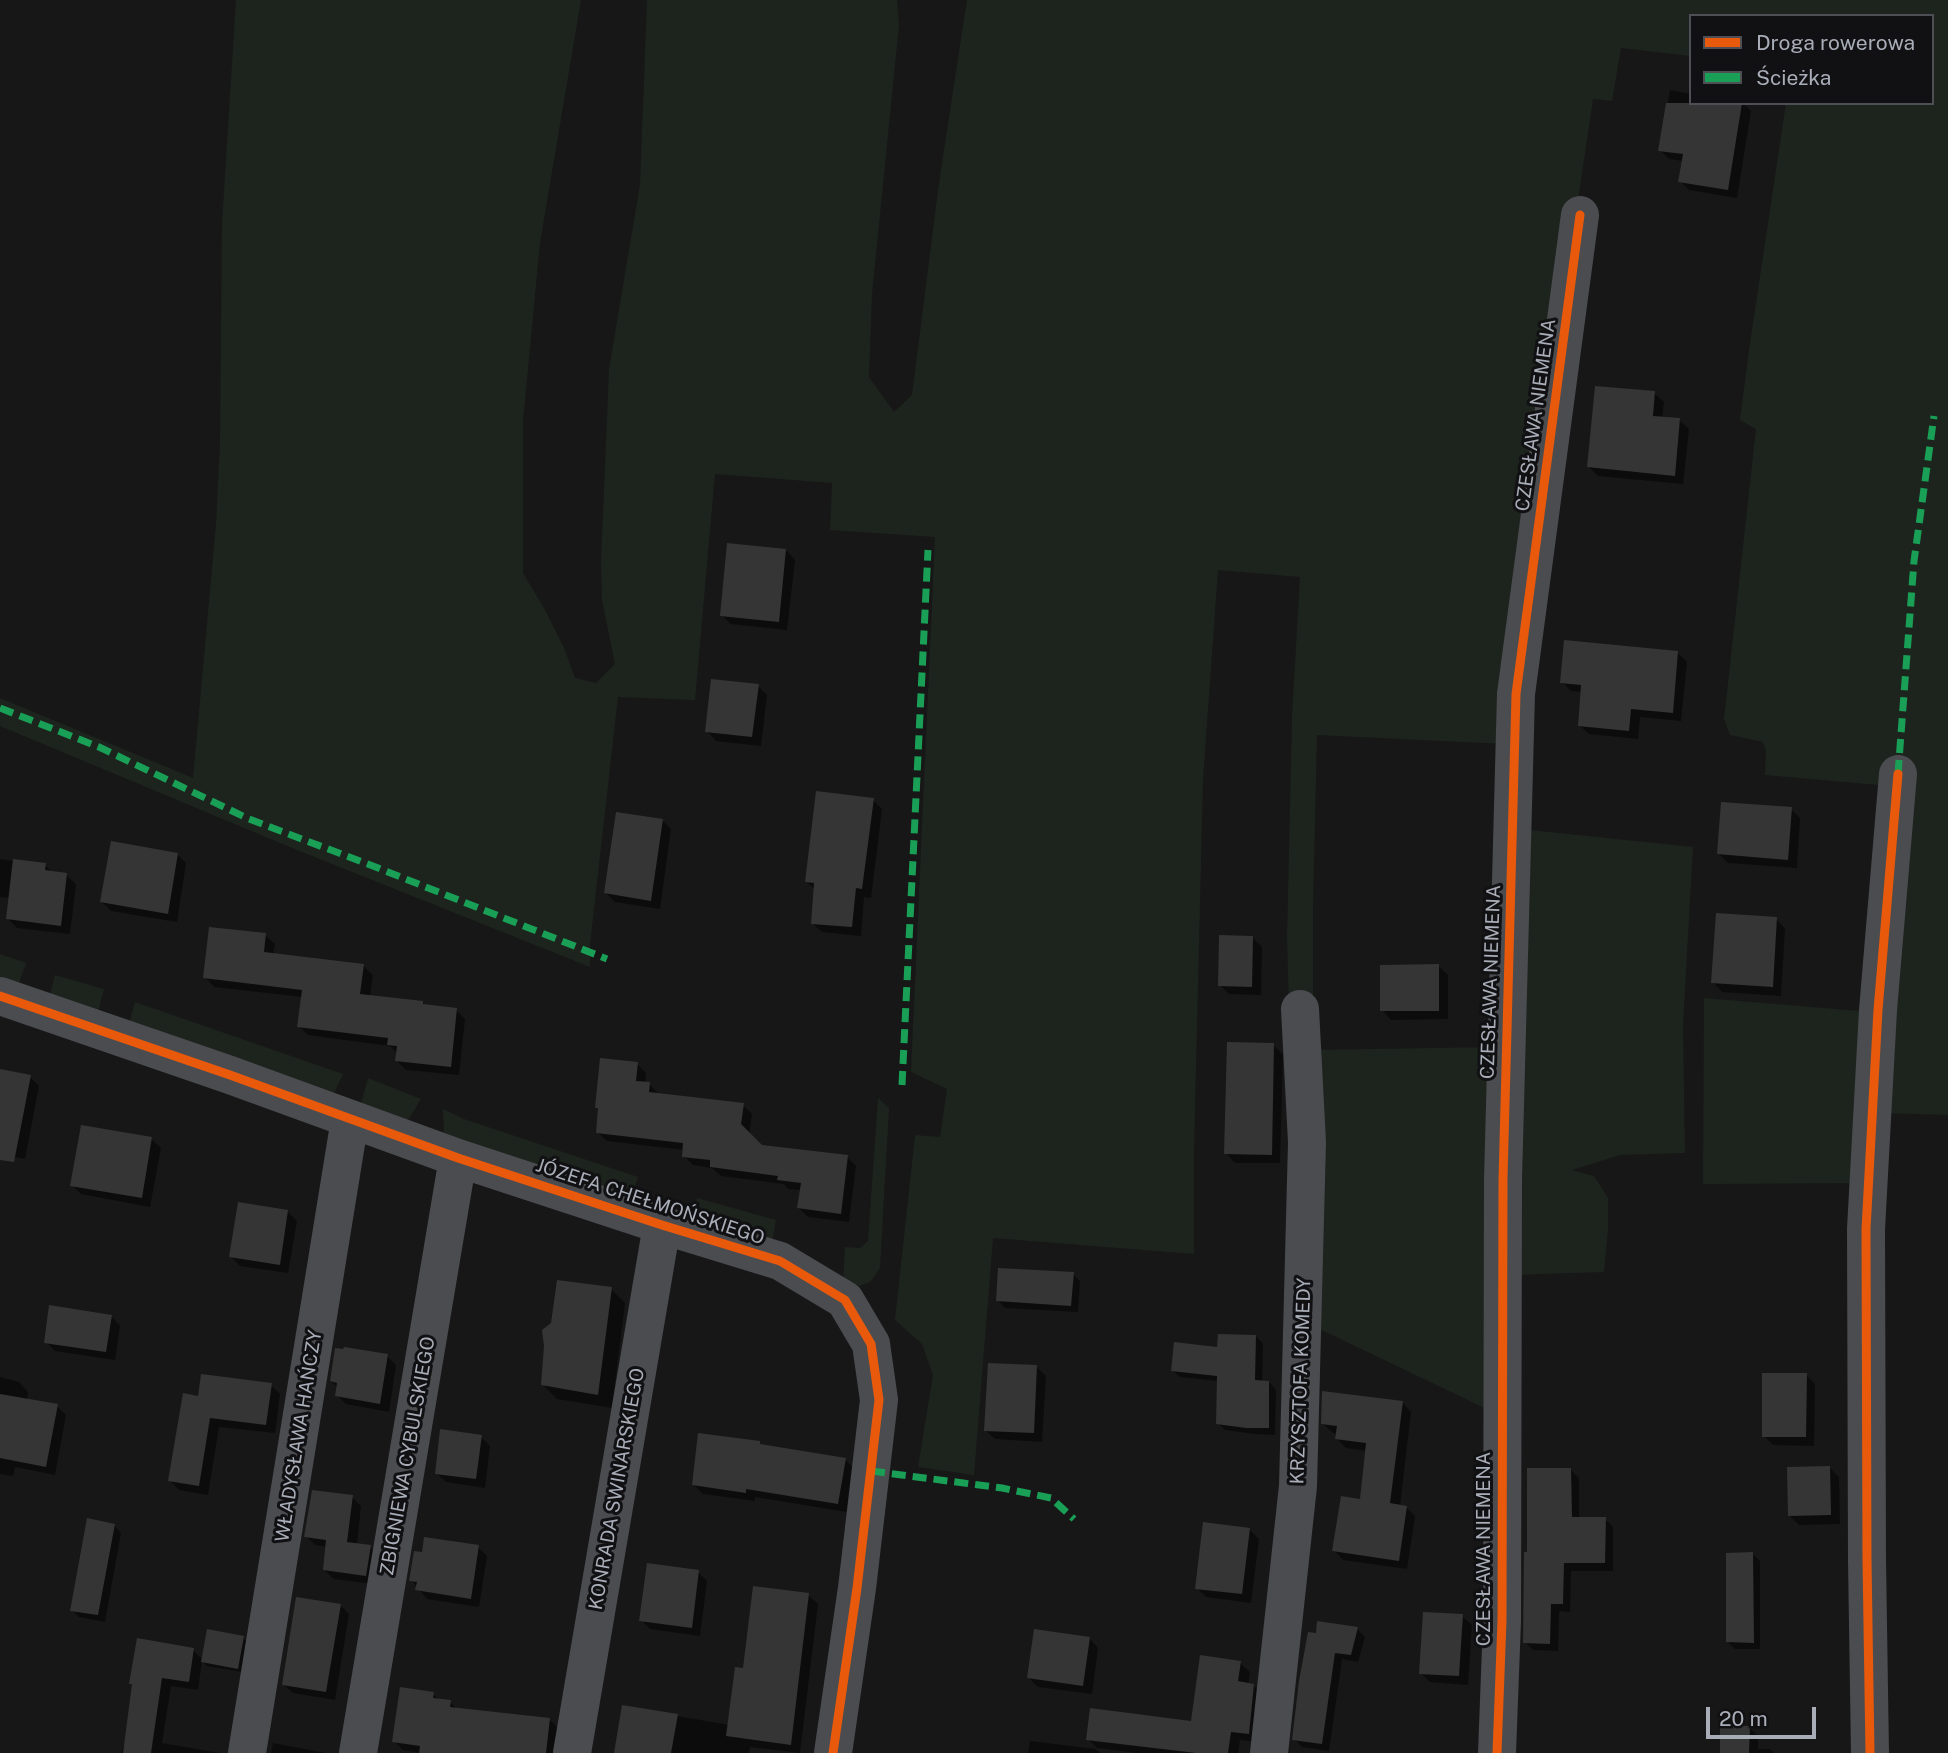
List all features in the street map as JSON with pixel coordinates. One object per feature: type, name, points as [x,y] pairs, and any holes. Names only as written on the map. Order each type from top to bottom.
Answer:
[{"type":"street","name":"CZESŁAWA NIEMENA","points":[[1497,1753],[1502,1621],[1503,1178],[1516,694],[1580,215]]},
{"type":"street","points":[[1870,1753],[1866,1229],[1878,1010],[1898,774]]},
{"type":"street","name":"JÓZEFA CHEŁMOŃSKIEGO","points":[[0,996],[230,1075],[458,1158],[780,1261],[845,1300],[871,1344],[880,1400],[833,1753]]},
{"type":"street","name":"KRZYSZTOFA KOMEDY","points":[[1269,1753],[1298,1486],[1307,1142],[1300,1009]]},
{"type":"street","name":"WŁADYSŁAWA HAŃCZY","points":[[247,1753],[350,1119]]},
{"type":"street","name":"ZBIGNIEWA CYBULSKIEGO","points":[[358,1753],[458,1158]]},
{"type":"street","name":"KONRADA SWINARSKIEGO","points":[[572,1753],[662,1225]]},
{"type":"shaded area","points":[[236,0],[581,0],[540,243],[523,421],[523,573],[564,648],[575,678],[596,683],[615,664],[602,600],[601,562],[609,369],[640,185],[647,0],[897,0],[899,25],[872,294],[869,377],[894,412],[912,395],[939,183],[967,0],[1948,0],[1948,1115],[1878,1113],[1889,786],[1765,775],[1766,751],[1763,742],[1730,735],[1724,719],[1756,429],[1740,420],[1786,105],[1934,105],[1934,14],[1689,14],[1689,56],[1621,48],[1612,101],[1593,99],[1512,646],[1505,744],[1317,735],[1313,1004],[1289,1005],[1287,939],[1292,717],[1300,577],[1218,570],[1203,779],[1194,1254],[993,1238],[974,1475],[918,1467],[933,1375],[922,1344],[895,1320],[915,1135],[940,1137],[947,1089],[911,1072],[935,537],[830,530],[832,483],[715,474],[695,700],[618,697],[590,944],[590,967],[297,850],[0,726],[0,698],[193,778],[216,524],[220,443],[222,223]]},
{"type":"shaded area","points":[[1520,829],[1693,847],[1683,1025],[1685,1153],[1620,1155],[1572,1170],[1594,1176],[1608,1198],[1604,1272],[1511,1275]]},
{"type":"shaded area","points":[[0,954],[26,963],[18,986],[0,980]]},
{"type":"shaded area","points":[[55,975],[104,989],[97,1016],[49,999]]},
{"type":"shaded area","points":[[1704,998],[1872,1012],[1861,1183],[1703,1184]]},
{"type":"shaded area","points":[[135,1002],[343,1074],[331,1100],[128,1027]]},
{"type":"shaded area","points":[[1496,1047],[1493,1412],[1311,1325],[1314,1050]]},
{"type":"shaded area","points":[[368,1078],[421,1099],[405,1125],[359,1111]]},
{"type":"shaded area","points":[[878,1098],[889,1108],[880,1268],[870,1282],[859,1286],[843,1283],[845,1247],[860,1248],[868,1241]]},
{"type":"shaded area","points":[[443,1109],[464,1119],[638,1177],[629,1203],[444,1139]]},
{"type":"shaded area","points":[[697,1198],[776,1220],[771,1249],[694,1224]]},
{"type":"building","points":[[1666,103],[1742,105],[1728,190],[1678,182],[1683,154],[1658,151]]},
{"type":"building","points":[[1595,386],[1655,391],[1653,416],[1680,418],[1675,476],[1587,467]]},
{"type":"building","points":[[727,543],[786,549],[779,622],[720,616]]},
{"type":"building","points":[[1564,640],[1678,651],[1673,713],[1631,709],[1629,731],[1578,726],[1581,685],[1560,683]]},
{"type":"building","points":[[711,679],[759,684],[752,737],[705,732]]},
{"type":"building","points":[[816,791],[874,798],[862,889],[856,888],[852,927],[811,924],[814,883],[805,882]]},
{"type":"building","points":[[1721,802],[1792,807],[1788,860],[1717,854]]},
{"type":"building","points":[[616,812],[663,819],[651,901],[604,893]]},
{"type":"building","points":[[111,841],[178,853],[168,914],[100,902]]},
{"type":"building","points":[[13,859],[46,863],[45,870],[67,873],[61,926],[6,919]]},
{"type":"building","points":[[1716,913],[1777,917],[1773,987],[1711,983]]},
{"type":"building","points":[[209,927],[266,933],[264,952],[364,964],[360,994],[457,1008],[451,1067],[395,1061],[397,1046],[387,1045],[388,1038],[297,1027],[302,990],[203,978]]},
{"type":"building","points":[[1219,935],[1253,936],[1252,987],[1218,986]]},
{"type":"building","points":[[1439,964],[1439,1011],[1380,1011],[1380,965]]},
{"type":"building","points":[[1227,1042],[1274,1043],[1272,1155],[1224,1154]]},
{"type":"building","points":[[600,1058],[638,1062],[636,1081],[650,1082],[649,1092],[744,1103],[741,1124],[762,1145],[848,1155],[841,1214],[797,1208],[801,1183],[777,1180],[778,1176],[710,1167],[710,1160],[682,1157],[683,1143],[596,1133],[598,1108],[595,1108]]},
{"type":"building","points":[[0,1069],[31,1075],[14,1162],[0,1160]]},
{"type":"building","points":[[81,1125],[152,1137],[142,1198],[70,1186]]},
{"type":"building","points":[[238,1202],[288,1210],[280,1265],[229,1257]]},
{"type":"building","points":[[998,1268],[1074,1272],[1071,1306],[996,1301]]},
{"type":"building","points":[[557,1280],[612,1287],[598,1395],[541,1385],[544,1346],[542,1330],[551,1323]]},
{"type":"building","points":[[49,1305],[112,1315],[106,1352],[44,1343]]},
{"type":"building","points":[[1218,1334],[1256,1335],[1255,1380],[1269,1381],[1269,1428],[1216,1424],[1217,1376],[1171,1371],[1174,1342],[1217,1347]]},
{"type":"building","points":[[335,1348],[388,1354],[380,1404],[335,1396],[337,1383],[330,1381]]},
{"type":"building","points":[[988,1363],[1037,1365],[1034,1433],[984,1431]]},
{"type":"building","points":[[1762,1373],[1807,1373],[1806,1437],[1762,1437]]},
{"type":"building","points":[[201,1374],[272,1383],[266,1425],[210,1418],[199,1486],[168,1481],[183,1393],[198,1396]]},
{"type":"building","points":[[1322,1391],[1403,1401],[1390,1503],[1407,1506],[1399,1561],[1332,1551],[1341,1496],[1360,1499],[1366,1443],[1335,1439],[1337,1426],[1321,1424]]},
{"type":"building","points":[[0,1394],[58,1404],[46,1467],[0,1458]]},
{"type":"building","points":[[440,1429],[482,1435],[476,1479],[435,1474]]},
{"type":"building","points":[[698,1433],[760,1441],[760,1444],[846,1458],[838,1504],[746,1489],[746,1493],[692,1485]]},
{"type":"building","points":[[1830,1466],[1831,1515],[1788,1516],[1787,1467]]},
{"type":"building","points":[[1527,1468],[1571,1468],[1572,1517],[1606,1517],[1605,1563],[1564,1563],[1563,1604],[1551,1604],[1550,1644],[1523,1643]]},
{"type":"building","points":[[312,1490],[353,1495],[347,1542],[371,1545],[366,1576],[323,1570],[326,1540],[304,1537]]},
{"type":"building","points":[[87,1518],[115,1524],[98,1615],[70,1611]]},
{"type":"building","points":[[1203,1522],[1250,1528],[1242,1594],[1195,1589]]},
{"type":"building","points":[[424,1537],[479,1545],[471,1599],[415,1590],[417,1582],[409,1581],[414,1551],[422,1552]]},
{"type":"building","points":[[1753,1552],[1754,1643],[1726,1642],[1726,1553]]},
{"type":"building","points":[[647,1563],[699,1570],[692,1628],[639,1621]]},
{"type":"building","points":[[753,1586],[809,1593],[791,1745],[726,1736],[735,1667],[743,1668]]},
{"type":"building","points":[[296,1597],[341,1604],[326,1692],[282,1685]]},
{"type":"building","points":[[1423,1612],[1463,1614],[1459,1676],[1419,1674]]},
{"type":"building","points":[[1317,1621],[1358,1627],[1351,1655],[1335,1653],[1322,1744],[1292,1740],[1308,1632],[1316,1633]]},
{"type":"building","points":[[207,1629],[244,1636],[238,1669],[201,1662]]},
{"type":"building","points":[[1034,1629],[1090,1637],[1083,1686],[1027,1678]]},
{"type":"building","points":[[137,1638],[194,1648],[189,1682],[162,1678],[151,1753],[123,1753],[132,1684],[129,1684]]},
{"type":"building","points":[[1200,1655],[1241,1661],[1238,1681],[1254,1684],[1249,1734],[1231,1732],[1228,1753],[1196,1753],[1086,1740],[1090,1708],[1191,1721]]},
{"type":"building","points":[[400,1687],[434,1692],[433,1698],[451,1700],[450,1707],[550,1718],[546,1753],[419,1753],[420,1746],[392,1742]]},
{"type":"building","points":[[622,1705],[678,1714],[671,1753],[614,1753]]},
{"type":"building","points":[[1720,1725],[1750,1726],[1749,1753],[1720,1753]]},
{"type":"marked path","points":[[1898,774],[1914,561],[1934,416]]},
{"type":"marked path","points":[[902,1085],[928,550]]},
{"type":"marked path","points":[[0,708],[99,747],[249,819],[607,959]]},
{"type":"marked path","points":[[871,1471],[1002,1488],[1051,1498],[1074,1519]]},
{"type":"cycle path","points":[[1497,1753],[1502,1621],[1503,1179],[1516,694],[1580,215]]},
{"type":"cycle path","points":[[1870,1753],[1866,1229],[1878,1010],[1898,774]]},
{"type":"cycle path","points":[[0,996],[230,1075],[458,1158],[780,1261],[845,1300],[871,1344],[879,1400],[857,1588],[833,1753]]}]
